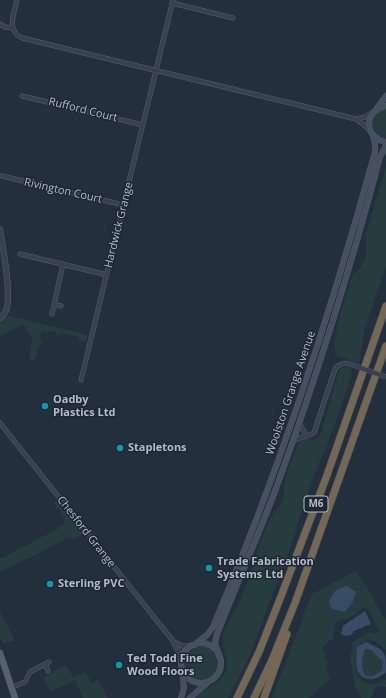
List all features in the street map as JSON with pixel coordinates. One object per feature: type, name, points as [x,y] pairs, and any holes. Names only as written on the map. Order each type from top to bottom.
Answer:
[{"type":"highway","name":"M6","points":[[237,698],[260,652],[326,478],[386,306]]},
{"type":"highway","name":"M6","points":[[254,698],[272,660],[295,603],[386,346]]},
{"type":"highway","name":"M6","points":[[264,698],[287,637],[295,603]]},
{"type":"main road","points":[[375,111],[386,96]]},
{"type":"main road","points":[[375,111],[380,107],[386,106]]},
{"type":"main road","name":"Woolston Grange Avenue","points":[[192,645],[203,639],[213,627],[250,537],[288,433],[332,302],[375,152],[375,144],[369,121],[375,111]]},
{"type":"main road","points":[[372,133],[381,141],[386,142]]},
{"type":"main road","name":"Woolston Grange Avenue","points":[[219,656],[215,643],[216,637],[278,483],[338,303],[380,157],[386,146]]},
{"type":"main road","points":[[181,698],[184,688],[181,664],[184,652],[192,645],[206,644],[211,646],[219,656],[219,670],[214,678],[190,698]]},
{"type":"main road","points":[[0,653],[15,698]]},
{"type":"main road","points":[[181,664],[187,677],[192,680],[198,682],[210,680]]},
{"type":"street","points":[[17,0],[12,21],[12,28],[18,36],[29,40],[356,119],[364,124],[372,133]]},
{"type":"street","points":[[173,1],[234,18]]},
{"type":"street","name":"Hardwick Grange","points":[[81,380],[173,1]]},
{"type":"street","points":[[0,24],[5,27],[12,28]]},
{"type":"street","name":"Rufford Court","points":[[22,96],[143,125]]},
{"type":"street","points":[[356,119],[375,111]]},
{"type":"street","name":"Rivington Court","points":[[2,176],[123,205]]},
{"type":"street","points":[[0,229],[2,256],[7,280],[7,306],[5,313],[0,318]]},
{"type":"street","points":[[20,254],[107,275]]},
{"type":"street","points":[[52,314],[63,264]]},
{"type":"street","points":[[54,305],[61,306]]},
{"type":"street","points":[[292,442],[299,437],[312,434],[316,430],[337,367],[344,363],[350,364],[386,377]]},
{"type":"street","points":[[299,422],[306,435]]},
{"type":"street","name":"Chesford Grange","points":[[0,423],[173,641],[178,651],[181,664]]},
{"type":"street","points":[[173,641],[182,646],[192,645]]},
{"type":"street","points":[[12,687],[25,682],[30,672],[47,663],[48,671]]},
{"type":"green space","points":[[386,108],[386,138],[375,133],[371,124],[375,115]]},
{"type":"green space","points":[[386,166],[386,266],[365,328],[359,363],[335,355],[335,342],[338,322],[352,277],[366,258],[366,234]]},
{"type":"green space","points":[[9,316],[87,335],[87,340],[84,342],[78,340],[78,337],[61,333],[59,336],[56,335],[57,331],[49,331],[47,333],[42,331],[40,338],[42,343],[38,349],[34,362],[29,361],[32,337],[25,326],[22,325],[0,336],[0,319]]},
{"type":"green space","points":[[350,367],[352,374],[333,429],[310,486],[290,548],[250,655],[228,698],[196,698],[199,694],[219,680],[225,672],[227,661],[223,642],[224,631],[242,596],[267,526],[282,501],[286,475],[299,443],[306,439],[314,440],[320,436],[338,374],[340,369]]},
{"type":"green space","points":[[58,500],[60,501],[62,507],[73,518],[74,522],[83,534],[73,539],[69,537],[0,572],[0,559],[53,531],[56,531],[60,526],[65,524],[63,521],[65,518],[54,503]]},
{"type":"green space","points":[[356,571],[386,620],[386,651],[376,642],[367,640],[361,644],[355,661],[356,671],[361,678],[368,683],[378,683],[386,679],[386,687],[376,687],[371,698],[361,698],[355,687],[350,656],[353,649],[352,644],[357,639],[369,632],[376,634],[379,631],[368,609],[363,608],[347,619],[340,620],[335,624],[333,633],[334,640],[330,640],[322,648],[328,663],[325,665],[330,680],[308,698],[272,698],[312,594]]},
{"type":"green space","points":[[0,612],[15,640],[3,644],[0,637]]},
{"type":"green space","points":[[201,646],[213,651],[218,663],[213,675],[201,680],[189,675],[184,663],[189,651]]},
{"type":"green space","points":[[365,649],[370,649],[383,662],[382,670],[373,676],[366,676],[362,666]]},
{"type":"green space","points":[[66,665],[73,677],[85,672],[92,683],[98,680],[108,698],[83,698],[75,680],[51,692],[43,678]]},
{"type":"water","points":[[347,586],[356,592],[352,603],[345,612],[332,609],[329,602],[332,595],[338,589]]},
{"type":"water","points":[[365,611],[371,624],[354,631],[351,635],[346,636],[341,634],[343,626]]},
{"type":"water","points":[[366,642],[381,650],[386,659],[386,672],[375,679],[366,679],[359,674],[356,667],[357,647]],"holes":[[[365,649],[370,649],[383,662],[382,670],[373,676],[366,676],[362,666],[362,659]]]},
{"type":"place","name":"Oadby Plastics Ltd","points":[[45,406]]},
{"type":"place","name":"Stapletons","points":[[120,448]]},
{"type":"place","name":"Trade Fabrication Systems Ltd","points":[[209,568]]},
{"type":"place","name":"Sterling PVC","points":[[50,584]]},
{"type":"place","name":"Ted Todd Fine Wood Floors","points":[[119,665]]}]
